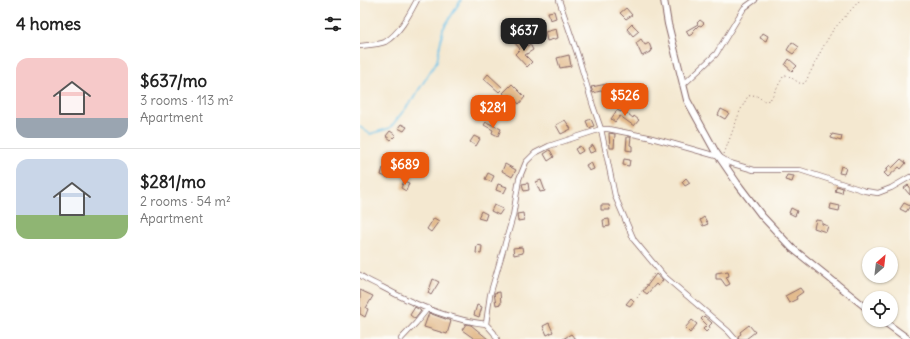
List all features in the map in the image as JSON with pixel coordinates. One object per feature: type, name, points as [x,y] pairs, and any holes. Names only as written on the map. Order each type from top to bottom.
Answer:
[{"type":"street","points":[[360,46],[384,43],[396,33],[417,0]]},
{"type":"street","points":[[559,0],[601,129],[615,196],[634,240],[664,276],[728,331],[735,339]]},
{"type":"street","points":[[664,0],[668,24],[687,100],[737,183],[762,216],[792,248],[862,304]]},
{"type":"street","points":[[683,85],[716,54],[744,8],[755,0]]},
{"type":"street","points":[[486,324],[490,295],[513,216],[519,179],[526,162],[535,153],[549,146],[601,129],[648,137],[721,158],[730,163],[754,170],[800,170],[878,193],[890,188],[910,176]]},
{"type":"street","points":[[360,275],[396,294],[428,308],[470,323],[486,324],[497,339]]},
{"type":"street","points":[[401,339],[428,308]]},
{"type":"street","points":[[892,327],[908,339]]},
{"type":"path","points":[[721,158],[740,110],[748,96],[755,94],[765,101],[770,100],[783,77],[787,75],[801,84],[806,83],[823,46],[833,30],[860,0]]},
{"type":"path","points":[[636,298],[658,268]]},
{"type":"building","points":[[626,8],[632,15],[626,19],[620,13]]},
{"type":"building","points":[[554,11],[556,18],[550,20],[548,12]]},
{"type":"building","points":[[700,20],[704,23],[701,26],[699,25],[693,31],[694,33],[689,36],[686,31],[698,24],[697,23]]},
{"type":"building","points":[[632,24],[639,31],[633,36],[627,29]]},
{"type":"building","points":[[556,29],[558,38],[547,41],[545,32]]},
{"type":"building","points":[[763,33],[768,36],[766,41],[760,38]]},
{"type":"building","points":[[521,39],[527,46],[530,44],[533,50],[525,55],[532,62],[527,67],[515,54],[520,49],[515,43]]},
{"type":"building","points":[[641,39],[645,45],[649,43],[652,51],[642,56],[636,43]]},
{"type":"building","points":[[792,42],[799,47],[793,54],[787,50]]},
{"type":"building","points":[[569,55],[571,66],[560,68],[557,58]]},
{"type":"building","points":[[789,59],[797,66],[792,71],[785,65]]},
{"type":"building","points":[[488,74],[503,88],[499,92],[484,79]]},
{"type":"building","points":[[512,84],[525,97],[519,104],[511,97],[509,99],[503,93]]},
{"type":"building","points":[[607,84],[608,89],[593,93],[591,87]]},
{"type":"building","points":[[721,109],[729,113],[725,119],[718,115]]},
{"type":"building","points":[[617,110],[621,112],[623,110],[633,118],[634,116],[639,120],[634,126],[620,116],[615,122],[611,119]]},
{"type":"building","points":[[591,119],[594,126],[589,128],[586,121]]},
{"type":"building","points":[[565,120],[571,129],[561,134],[556,125]]},
{"type":"building","points":[[486,122],[501,129],[498,136],[492,133],[493,130],[484,125]]},
{"type":"building","points":[[401,124],[407,127],[404,131],[398,128]]},
{"type":"building","points":[[390,131],[396,135],[391,140],[386,136]]},
{"type":"building","points":[[609,133],[615,134],[614,148],[610,148]]},
{"type":"building","points":[[832,134],[842,136],[841,141],[831,138]]},
{"type":"building","points":[[474,136],[480,139],[476,146],[470,142]]},
{"type":"building","points":[[627,137],[631,137],[630,145],[632,146],[632,151],[626,150]]},
{"type":"building","points":[[593,145],[596,151],[590,153],[588,148]]},
{"type":"building","points":[[580,146],[583,151],[578,154],[575,149]]},
{"type":"building","points":[[550,150],[554,157],[548,161],[544,154]]},
{"type":"building","points":[[624,159],[630,160],[629,166],[623,165]]},
{"type":"building","points":[[901,159],[906,163],[901,169],[899,167],[888,177],[884,173],[888,170],[886,169],[890,165],[892,168]]},
{"type":"building","points":[[591,162],[594,169],[589,171],[586,165]]},
{"type":"building","points":[[505,164],[516,170],[512,177],[502,171]]},
{"type":"building","points":[[395,166],[401,169],[398,174],[392,171]]},
{"type":"building","points":[[841,166],[846,168],[844,174],[839,173]]},
{"type":"building","points":[[383,168],[391,171],[389,178],[381,175]]},
{"type":"building","points":[[488,173],[494,176],[491,182],[485,179]]},
{"type":"building","points":[[787,175],[794,176],[792,182],[785,180]]},
{"type":"building","points":[[686,178],[690,183],[685,186],[682,182]]},
{"type":"building","points":[[541,180],[545,191],[540,192],[536,182]]},
{"type":"building","points":[[404,181],[409,183],[406,191],[401,188]]},
{"type":"building","points":[[528,183],[529,190],[524,191],[522,184]]},
{"type":"building","points":[[498,184],[507,187],[504,193],[496,190]]},
{"type":"building","points":[[908,185],[910,187],[910,195],[904,188]]},
{"type":"building","points":[[837,186],[843,188],[842,193],[835,191]]},
{"type":"building","points":[[904,203],[910,206],[906,212],[900,209]]},
{"type":"building","points":[[831,204],[840,206],[839,211],[830,209]]},
{"type":"building","points":[[494,205],[503,209],[499,215],[491,211]]},
{"type":"building","points":[[601,205],[609,205],[610,210],[601,210]]},
{"type":"building","points":[[791,208],[797,211],[795,216],[789,213]]},
{"type":"building","points":[[481,211],[487,214],[485,220],[478,218]]},
{"type":"building","points":[[523,213],[524,220],[518,221],[517,214]]},
{"type":"building","points":[[704,217],[708,224],[703,226],[700,220]]},
{"type":"building","points":[[434,218],[439,221],[431,232],[427,229]]},
{"type":"building","points":[[609,219],[610,226],[604,227],[603,220]]},
{"type":"building","points":[[816,220],[822,221],[822,224],[828,226],[826,232],[814,228]]},
{"type":"building","points":[[477,245],[482,246],[481,254],[476,253]]},
{"type":"building","points":[[522,247],[523,253],[514,255],[513,248]]},
{"type":"building","points":[[728,271],[729,276],[726,277],[730,284],[726,286],[721,279],[716,279],[716,273]]},
{"type":"building","points":[[656,274],[663,280],[658,286],[656,284],[647,294],[643,291]]},
{"type":"building","points":[[433,279],[439,282],[431,295],[428,293]]},
{"type":"building","points":[[800,288],[803,292],[796,297],[797,299],[789,303],[785,296]]},
{"type":"building","points":[[360,290],[373,296],[366,308],[368,309],[365,317],[360,314]]},
{"type":"building","points":[[500,292],[501,304],[496,305],[494,293]]},
{"type":"building","points":[[631,298],[634,301],[630,306],[626,304]]},
{"type":"building","points":[[477,305],[482,307],[479,317],[474,315]]},
{"type":"building","points":[[415,307],[421,311],[415,319],[410,315]]},
{"type":"building","points":[[429,313],[451,321],[447,334],[424,327]]},
{"type":"building","points":[[704,316],[712,323],[706,332],[703,329],[707,325],[701,319]]},
{"type":"building","points":[[692,320],[697,324],[690,333],[685,328]]},
{"type":"building","points":[[549,323],[553,332],[547,335],[543,326]]},
{"type":"building","points":[[466,324],[471,325],[488,339],[475,339],[469,335],[462,330]]},
{"type":"building","points":[[749,325],[755,332],[746,339],[739,339],[738,336],[741,334],[740,332]]},
{"type":"building","points":[[571,334],[575,339],[563,339]]},
{"type":"waterway","points":[[360,127],[370,134],[390,128],[413,99],[437,61],[443,29],[461,0]]}]
